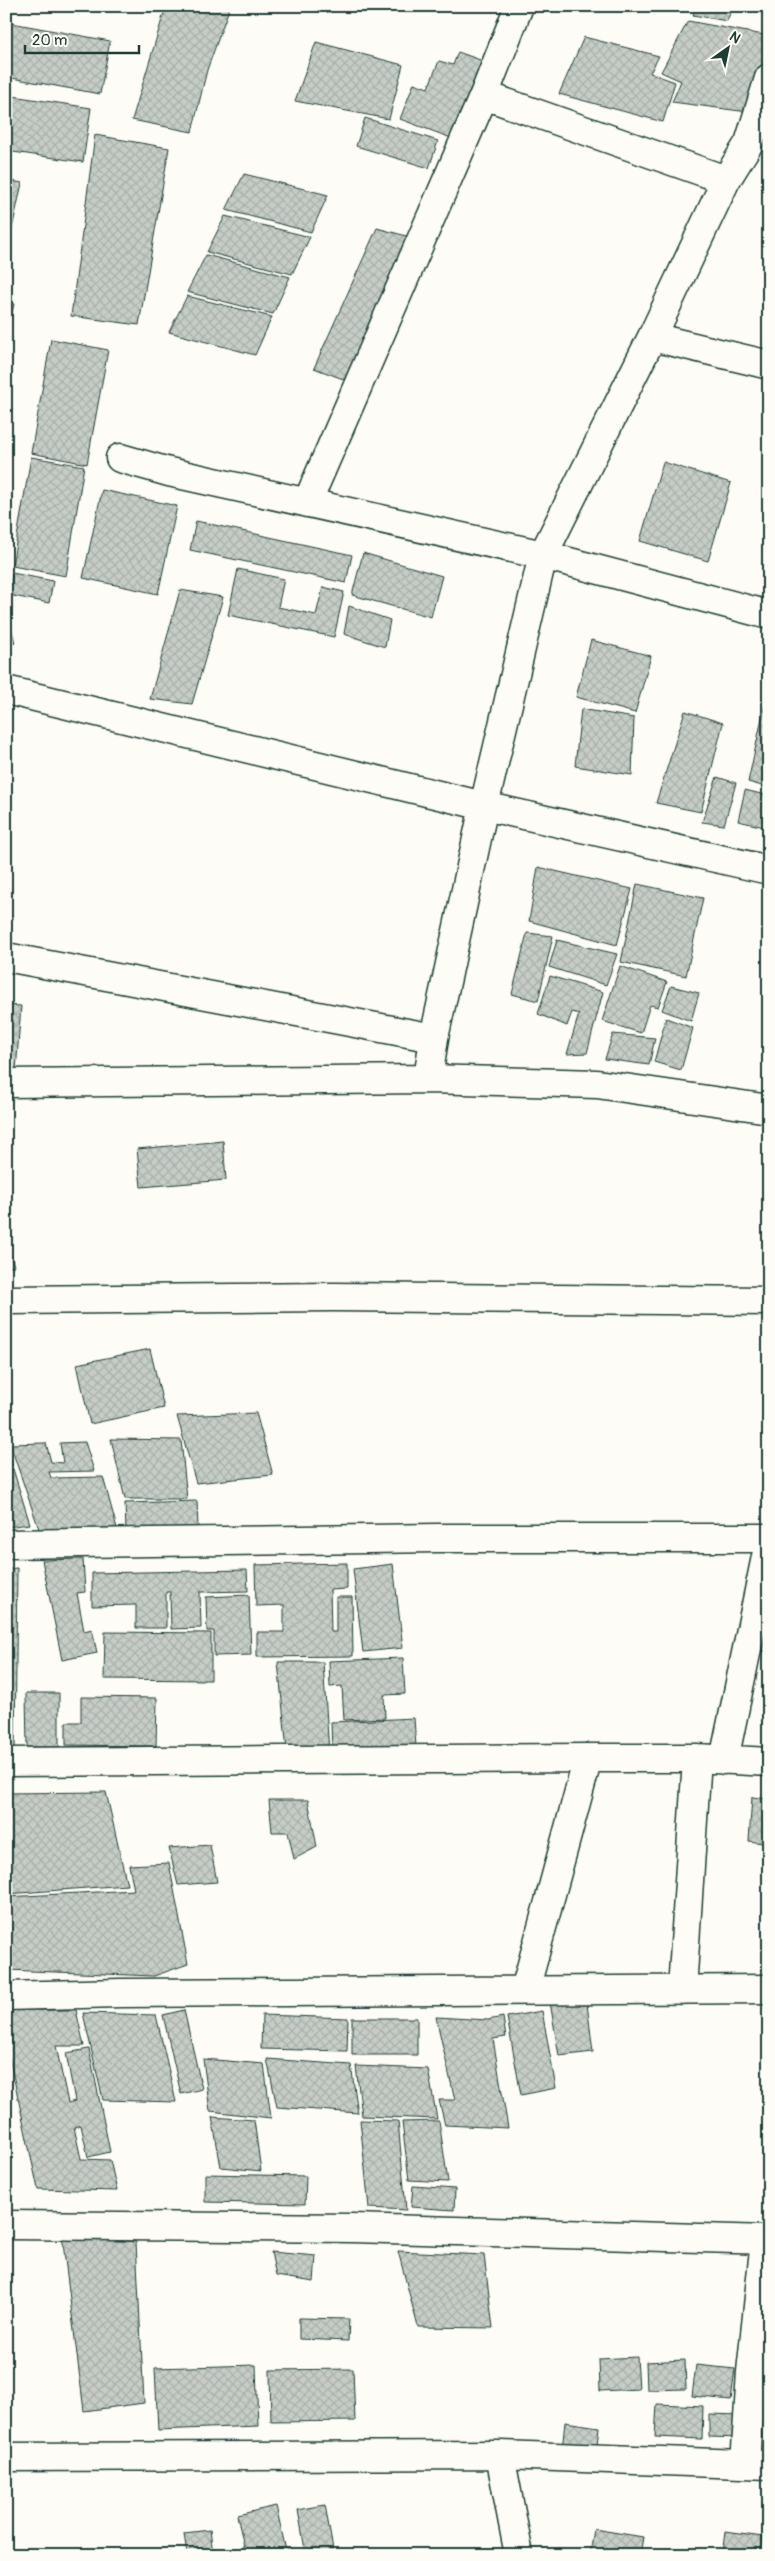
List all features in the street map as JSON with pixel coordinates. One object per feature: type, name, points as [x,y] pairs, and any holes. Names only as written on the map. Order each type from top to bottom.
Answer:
[{"type":"street","points":[[307,503],[484,94],[518,6]]},
{"type":"street","points":[[428,1079],[434,1038],[484,806],[543,555],[652,337],[726,180],[759,145],[769,78]]},
{"type":"street","points":[[484,94],[726,180]]},
{"type":"street","points":[[652,337],[769,365]]},
{"type":"street","points":[[120,458],[169,472],[543,555],[769,615]]},
{"type":"street","points":[[6,690],[484,806],[769,870]]},
{"type":"street","points":[[6,957],[434,1038]]},
{"type":"street","points":[[6,1083],[428,1079],[597,1084],[769,1109]]},
{"type":"street","points":[[6,1300],[334,1297],[769,1301]]},
{"type":"street","points":[[6,1544],[437,1538],[769,1538]]},
{"type":"street","points":[[724,1760],[769,1542]]},
{"type":"street","points":[[525,1990],[588,1758]]},
{"type":"street","points":[[682,1990],[697,1758]]},
{"type":"street","points":[[6,1762],[697,1758],[769,1762]]},
{"type":"street","points":[[6,1996],[769,1989]]},
{"type":"street","points":[[6,2225],[352,2228],[767,2240],[751,2372],[757,2464],[500,2455],[6,2457]]},
{"type":"street","points":[[500,2455],[520,2555]]},
{"type":"building","points":[[166,6],[218,6],[229,9],[207,70],[192,132],[132,120]]},
{"type":"building","points":[[696,6],[733,6],[727,21],[693,15]]},
{"type":"building","points":[[688,21],[769,36],[769,51],[748,112],[672,102],[681,81],[661,72]]},
{"type":"building","points":[[6,22],[110,41],[100,94],[6,77]]},
{"type":"building","points":[[584,37],[659,56],[650,73],[675,82],[663,122],[559,94]]},
{"type":"building","points":[[316,42],[403,65],[389,119],[295,101]]},
{"type":"building","points":[[458,52],[483,61],[454,139],[400,119],[414,83],[428,88],[439,61],[453,65]]},
{"type":"building","points":[[6,95],[91,108],[83,162],[6,151]]},
{"type":"building","points":[[365,118],[438,141],[429,168],[356,146]]},
{"type":"building","points":[[95,135],[169,148],[139,325],[71,316]]},
{"type":"building","points":[[244,174],[328,195],[311,232],[226,210]]},
{"type":"building","points":[[6,180],[22,183],[10,238],[6,237]]},
{"type":"building","points":[[225,216],[310,237],[292,274],[207,252]]},
{"type":"building","points":[[377,228],[410,237],[351,382],[314,368]]},
{"type":"building","points":[[206,255],[290,277],[273,314],[187,292]]},
{"type":"building","points":[[187,296],[272,317],[255,355],[169,332]]},
{"type":"building","points":[[6,302],[14,304],[6,338]]},
{"type":"building","points":[[51,339],[108,350],[87,464],[31,453]]},
{"type":"building","points":[[31,457],[84,466],[66,576],[12,566]]},
{"type":"building","points":[[663,462],[731,483],[708,561],[640,541]]},
{"type":"building","points":[[102,490],[177,506],[158,594],[83,578]]},
{"type":"building","points":[[196,521],[352,555],[346,583],[190,550]]},
{"type":"building","points":[[363,553],[442,576],[431,617],[352,595]]},
{"type":"building","points":[[238,569],[284,579],[278,607],[316,615],[323,587],[344,592],[334,637],[228,615]]},
{"type":"building","points":[[12,573],[53,581],[49,603],[8,595]]},
{"type":"building","points":[[180,590],[223,597],[192,704],[150,699]]},
{"type":"building","points":[[6,605],[15,643],[6,643]]},
{"type":"building","points":[[349,606],[390,620],[385,647],[344,634]]},
{"type":"building","points":[[591,640],[651,656],[635,713],[576,697]]},
{"type":"building","points":[[769,686],[769,788],[748,782]]},
{"type":"building","points":[[581,709],[634,718],[632,775],[575,766]]},
{"type":"building","points":[[685,711],[723,723],[701,812],[656,803]]},
{"type":"building","points":[[717,777],[736,783],[724,825],[702,822]]},
{"type":"building","points":[[745,790],[769,796],[769,828],[738,821]]},
{"type":"building","points":[[538,867],[632,889],[617,945],[529,921]]},
{"type":"building","points":[[637,884],[703,898],[686,976],[621,962]]},
{"type":"building","points":[[527,933],[553,936],[538,1001],[512,994]]},
{"type":"building","points":[[557,940],[617,954],[606,985],[549,967]]},
{"type":"building","points":[[620,966],[667,982],[658,1007],[650,1005],[641,1033],[602,1021]]},
{"type":"building","points":[[550,976],[603,992],[587,1053],[567,1054],[579,1014],[572,1012],[567,1026],[538,1014]]},
{"type":"building","points":[[671,986],[699,993],[691,1021],[662,1010]]},
{"type":"building","points":[[6,1005],[21,1006],[16,1071],[6,1071]]},
{"type":"building","points":[[666,1018],[693,1028],[681,1070],[654,1062]]},
{"type":"building","points":[[613,1034],[655,1038],[649,1065],[605,1059]]},
{"type":"building","points":[[223,1141],[226,1180],[141,1187],[137,1149]]},
{"type":"building","points":[[6,1237],[14,1266],[6,1268]]},
{"type":"building","points":[[150,1349],[164,1408],[90,1424],[77,1364]]},
{"type":"building","points":[[256,1413],[273,1475],[196,1483],[177,1416]]},
{"type":"building","points":[[6,1435],[12,1465],[6,1465]]},
{"type":"building","points":[[111,1439],[181,1440],[187,1499],[125,1499]]},
{"type":"building","points":[[85,1442],[94,1471],[49,1472],[51,1478],[103,1477],[118,1532],[39,1529],[10,1444],[46,1443],[51,1462],[63,1463],[60,1443]]},
{"type":"building","points":[[13,1469],[30,1524],[6,1527],[6,1470]]},
{"type":"building","points":[[197,1501],[198,1529],[126,1531],[125,1503]]},
{"type":"building","points":[[83,1559],[85,1592],[77,1593],[84,1631],[92,1629],[97,1653],[62,1660],[42,1560]]},
{"type":"building","points":[[347,1563],[347,1589],[330,1590],[331,1632],[336,1632],[336,1597],[352,1597],[353,1656],[257,1657],[257,1632],[284,1632],[284,1605],[256,1606],[255,1565]]},
{"type":"building","points":[[393,1564],[403,1648],[363,1652],[353,1569]]},
{"type":"building","points":[[17,1568],[15,1750],[6,1750],[6,1569]]},
{"type":"building","points":[[247,1570],[248,1591],[200,1592],[201,1628],[171,1629],[170,1592],[166,1592],[166,1628],[136,1628],[136,1605],[92,1606],[92,1573]]},
{"type":"building","points":[[249,1595],[251,1655],[214,1656],[214,1631],[207,1631],[206,1597]]},
{"type":"building","points":[[769,1601],[769,1652],[762,1651]]},
{"type":"building","points":[[105,1632],[211,1633],[211,1680],[104,1679]]},
{"type":"building","points":[[403,1658],[405,1694],[384,1695],[385,1718],[344,1720],[342,1686],[330,1687],[329,1661]]},
{"type":"building","points":[[278,1662],[323,1662],[329,1753],[287,1750]]},
{"type":"building","points":[[26,1693],[59,1693],[59,1747],[27,1747]]},
{"type":"building","points":[[81,1697],[157,1698],[156,1746],[66,1745],[66,1722],[81,1722]]},
{"type":"building","points":[[769,1706],[769,1732],[765,1732]]},
{"type":"building","points":[[414,1718],[416,1747],[332,1750],[331,1722]]},
{"type":"building","points":[[106,1792],[127,1885],[6,1894],[6,1793]]},
{"type":"building","points":[[752,1797],[769,1799],[769,1844],[749,1841]]},
{"type":"building","points":[[269,1800],[308,1800],[317,1847],[294,1859],[288,1832],[272,1832]]},
{"type":"building","points":[[210,1845],[217,1882],[178,1885],[169,1848]]},
{"type":"building","points":[[169,1863],[188,1964],[154,1976],[6,1970],[6,1897],[134,1890],[129,1865]]},
{"type":"building","points":[[586,1996],[593,2052],[559,2056],[550,2002]]},
{"type":"building","points":[[6,2010],[76,2010],[84,2046],[56,2046],[68,2103],[75,2101],[66,2053],[89,2049],[110,2152],[88,2157],[81,2125],[74,2127],[81,2159],[110,2160],[117,2191],[38,2189],[6,2043]]},
{"type":"building","points":[[184,2010],[202,2089],[181,2094],[163,2015]]},
{"type":"building","points":[[542,2011],[556,2088],[521,2095],[507,2017]]},
{"type":"building","points":[[83,2013],[156,2015],[176,2102],[103,2100]]},
{"type":"building","points":[[262,2015],[348,2018],[347,2051],[261,2049]]},
{"type":"building","points":[[436,2017],[488,2020],[503,2017],[506,2037],[493,2039],[508,2128],[445,2125],[439,2100],[455,2100]]},
{"type":"building","points":[[352,2018],[417,2018],[417,2055],[352,2055]]},
{"type":"building","points":[[203,2059],[264,2064],[271,2118],[210,2111]]},
{"type":"building","points":[[267,2059],[351,2065],[358,2113],[277,2107]]},
{"type":"building","points":[[356,2066],[428,2069],[437,2119],[362,2116]]},
{"type":"building","points":[[212,2117],[254,2120],[261,2171],[221,2167]]},
{"type":"building","points":[[360,2120],[398,2121],[406,2210],[369,2208]]},
{"type":"building","points":[[439,2121],[448,2182],[409,2180],[402,2122]]},
{"type":"building","points":[[205,2174],[306,2176],[305,2204],[205,2202]]},
{"type":"building","points":[[413,2186],[455,2189],[454,2210],[411,2207]]},
{"type":"building","points":[[62,2235],[136,2242],[144,2403],[84,2411]]},
{"type":"building","points":[[398,2251],[484,2255],[493,2328],[418,2327]]},
{"type":"building","points":[[271,2252],[316,2256],[314,2282],[276,2276]]},
{"type":"building","points":[[299,2318],[349,2319],[348,2341],[299,2339]]},
{"type":"building","points":[[637,2357],[639,2389],[600,2391],[599,2359]]},
{"type":"building","points":[[685,2360],[686,2389],[647,2390],[646,2362]]},
{"type":"building","points":[[256,2365],[258,2426],[158,2430],[155,2368]]},
{"type":"building","points":[[696,2365],[735,2369],[731,2400],[692,2396]]},
{"type":"building","points":[[353,2369],[355,2421],[271,2422],[270,2370]]},
{"type":"building","points":[[657,2404],[703,2406],[702,2439],[655,2437]]},
{"type":"building","points":[[709,2414],[741,2415],[741,2438],[709,2437]]},
{"type":"building","points":[[565,2422],[599,2427],[596,2454],[562,2450]]},
{"type":"building","points":[[325,2505],[334,2555],[306,2555],[298,2510]]},
{"type":"building","points":[[276,2506],[287,2555],[246,2555],[237,2515]]},
{"type":"building","points":[[594,2529],[643,2537],[640,2555],[590,2555]]},
{"type":"building","points":[[210,2530],[213,2554],[187,2555],[184,2533]]},
{"type":"building","points":[[725,2532],[763,2537],[760,2555],[722,2555]]}]
